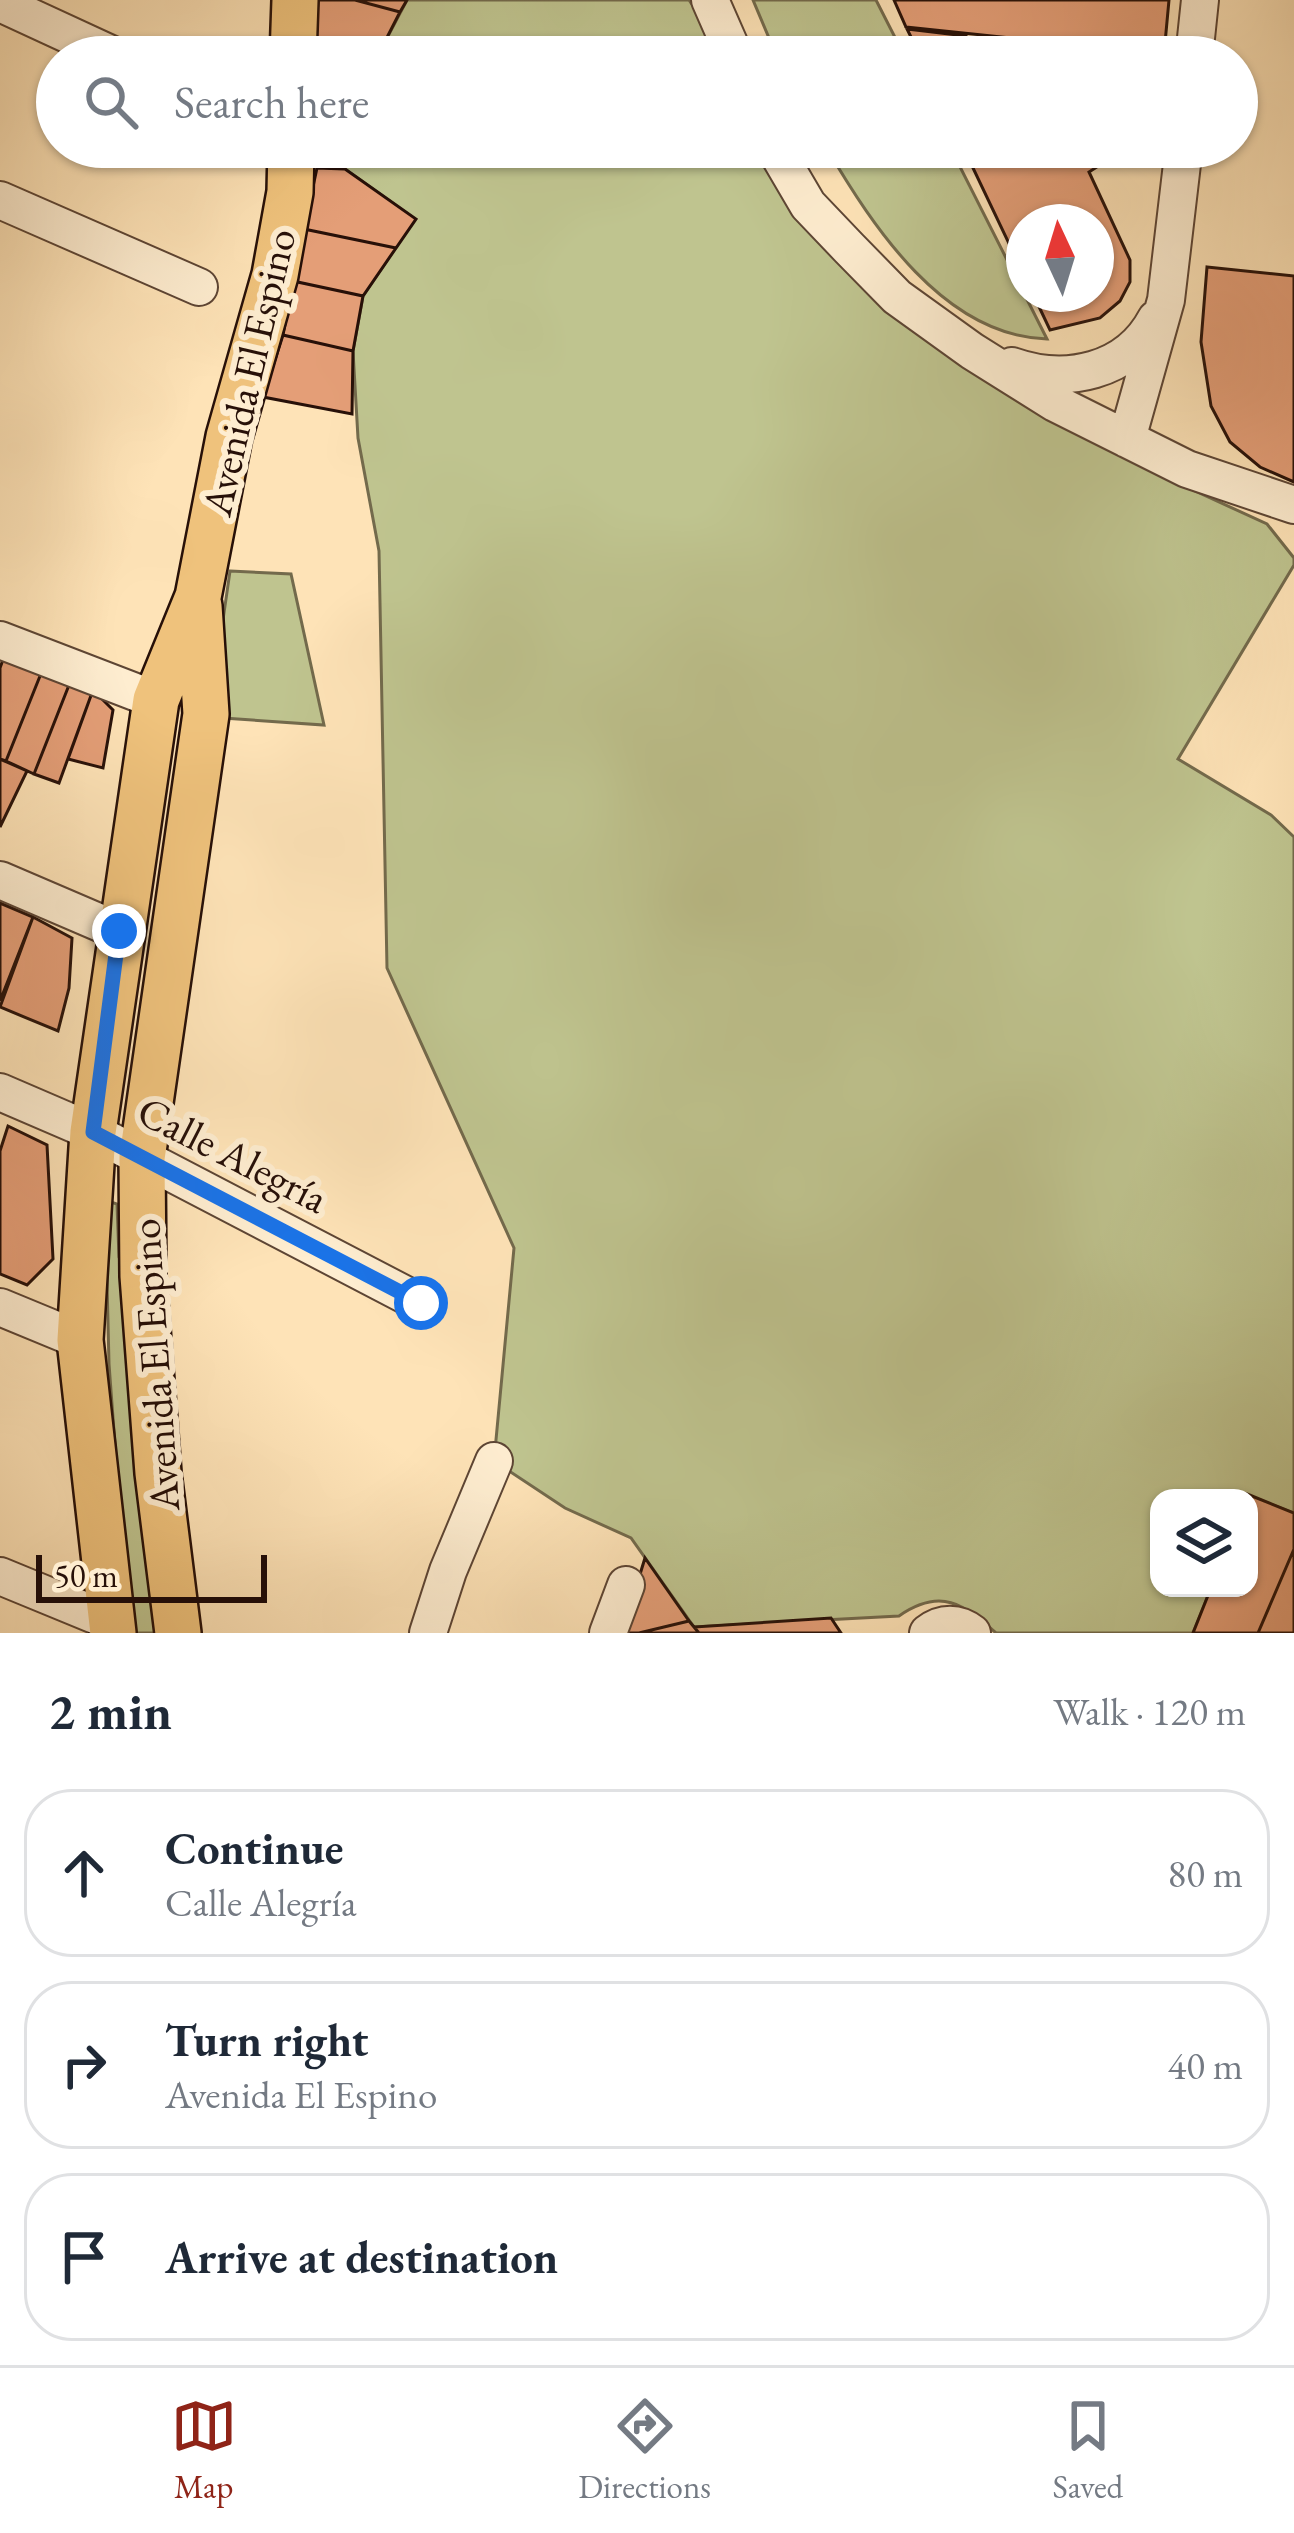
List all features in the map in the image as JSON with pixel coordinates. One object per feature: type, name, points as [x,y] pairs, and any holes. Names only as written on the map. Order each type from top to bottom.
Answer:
[{"type":"main road","points":[[294,36],[295,0]]},
{"type":"main road","name":"Avenida El Espino","points":[[112,1627],[80,1340],[93,1132],[156,700],[198,597],[229,437],[274,275],[291,168]]},
{"type":"main road","name":"Avenida El Espino","points":[[178,1633],[158,1473],[146,1320],[142,1158],[206,715],[198,597]]},
{"type":"street","points":[[710,0],[726,36]]},
{"type":"street","points":[[1196,36],[1200,0]]},
{"type":"street","points":[[0,3],[72,36]]},
{"type":"street","points":[[786,168],[808,205],[897,297],[972,352],[1054,403],[1187,469],[1294,506]]},
{"type":"street","points":[[1127,439],[1166,300],[1182,168]]},
{"type":"street","points":[[0,200],[199,287]]},
{"type":"street","points":[[972,352],[1028,371],[1059,376],[1089,371],[1130,352],[1148,334],[1166,300]]},
{"type":"street","points":[[0,640],[156,700]]},
{"type":"street","points":[[0,880],[119,931]]},
{"type":"street","name":"Calle Alegría","points":[[0,1092],[93,1132],[421,1303]]},
{"type":"street","points":[[0,1307],[80,1340]]},
{"type":"street","points":[[428,1633],[494,1461]]},
{"type":"street","points":[[0,1576],[112,1627]]},
{"type":"street","points":[[608,1633],[626,1586]]},
{"type":"street","points":[[928,1633],[945,1624],[972,1633]]},
{"type":"green space","points":[[407,0],[689,0],[713,36],[388,36]]},
{"type":"green space","points":[[753,0],[876,0],[894,36],[768,36]]},
{"type":"green space","points":[[345,168],[783,168],[811,229],[1143,467],[1267,524],[1294,558],[1178,759],[1271,815],[1294,837],[1294,1513],[1258,1499],[1258,1489],[1150,1489],[1150,1597],[1207,1597],[1193,1633],[996,1633],[962,1607],[939,1601],[899,1616],[694,1627],[631,1538],[565,1508],[494,1461],[514,1248],[387,968],[379,551],[358,438],[353,351],[363,296],[415,219]]},
{"type":"green space","points":[[839,168],[961,168],[1006,258],[1006,312],[1033,312],[1047,339],[1010,333],[976,319],[944,298],[889,242]]},
{"type":"green space","points":[[230,571],[291,574],[324,725],[209,717]]},
{"type":"green space","points":[[105,1200],[117,1204],[119,1257],[128,1281],[161,1633],[129,1633],[109,1364]]},
{"type":"building","points":[[318,0],[355,0],[400,12],[388,36],[316,36]]},
{"type":"building","points":[[355,0],[407,0],[400,12]]},
{"type":"building","points":[[894,0],[1169,0],[1166,36],[992,36],[906,27]]},
{"type":"building","points":[[907,29],[966,36],[910,36]]},
{"type":"building","points":[[317,168],[345,169],[416,219],[396,248],[304,229]]},
{"type":"building","points":[[973,168],[1095,168],[1089,172],[1104,204],[1006,204],[1006,237]]},
{"type":"building","points":[[1114,226],[1130,260],[1130,282],[1114,306]]},
{"type":"building","points":[[304,229],[396,248],[363,296],[293,281]]},
{"type":"building","points":[[1207,267],[1294,276],[1294,482],[1260,467],[1230,442],[1211,406],[1201,342]]},
{"type":"building","points":[[293,281],[363,296],[353,351],[283,335]]},
{"type":"building","points":[[1042,312],[1107,312],[1100,318],[1050,330]]},
{"type":"building","points":[[283,335],[353,351],[352,414],[263,397]]},
{"type":"building","points":[[5,654],[42,671],[6,761],[0,759],[0,668]]},
{"type":"building","points":[[42,671],[71,680],[34,774],[6,761]]},
{"type":"building","points":[[71,680],[93,690],[59,783],[34,774]]},
{"type":"building","points":[[93,690],[113,710],[103,768],[68,759]]},
{"type":"building","points":[[0,759],[27,771],[0,827]]},
{"type":"building","points":[[0,903],[33,917],[0,1001]]},
{"type":"building","points":[[33,917],[72,938],[69,988],[58,1031],[0,1007]]},
{"type":"building","points":[[8,1126],[47,1145],[53,1259],[27,1285],[0,1274],[0,1151]]},
{"type":"building","points":[[1258,1498],[1294,1513],[1294,1549],[1258,1633],[1193,1633],[1207,1597],[1258,1597]]},
{"type":"building","points":[[1294,1549],[1294,1633],[1258,1633]]},
{"type":"building","points":[[645,1558],[689,1621],[622,1633]]},
{"type":"building","points":[[831,1618],[841,1633],[699,1633],[694,1627]]},
{"type":"building","points":[[689,1621],[699,1633],[639,1633]]},
{"type":"route","points":[[119,931],[93,1132],[421,1303]]}]
